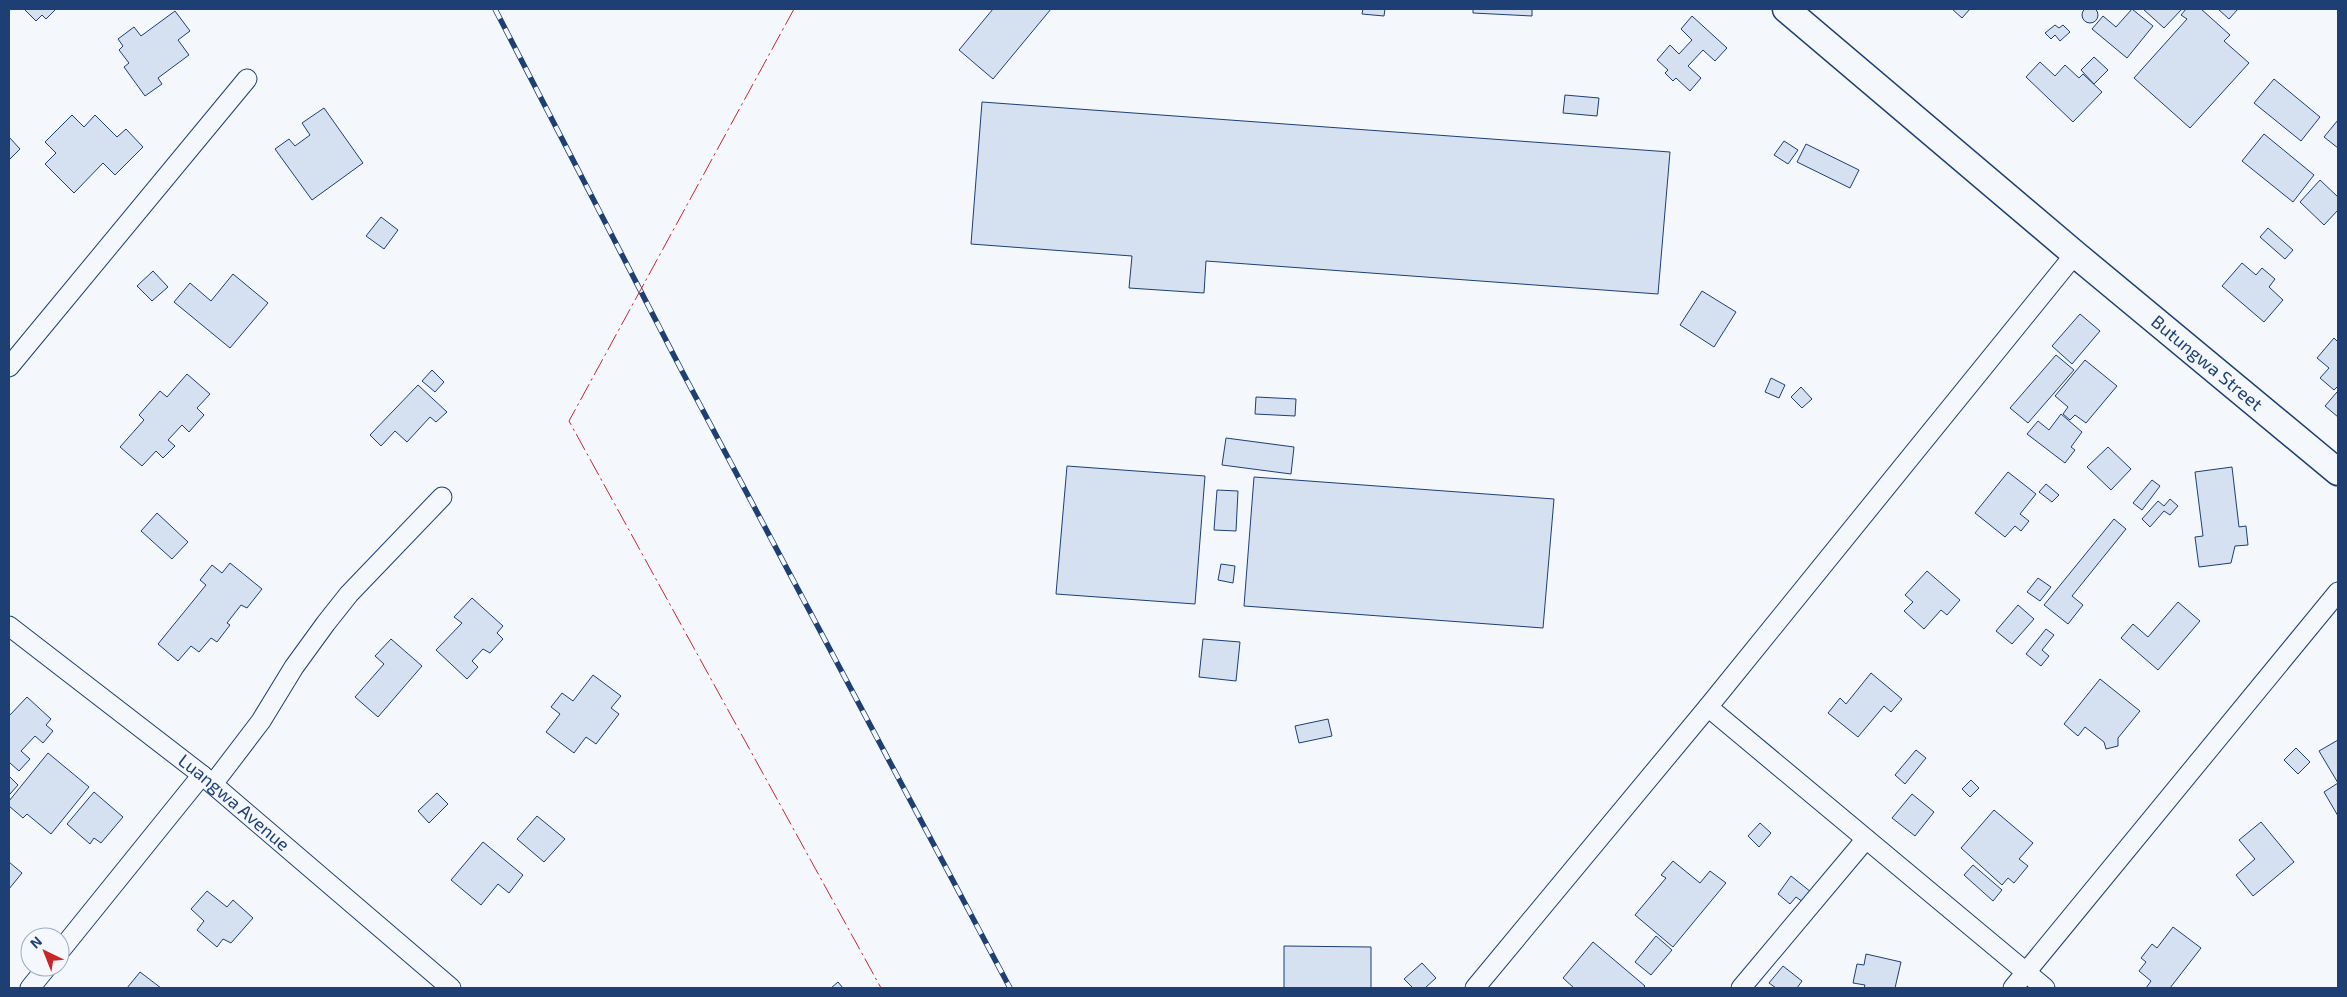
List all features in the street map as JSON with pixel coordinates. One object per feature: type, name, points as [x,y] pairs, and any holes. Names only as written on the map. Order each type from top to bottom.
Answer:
[{"type":"main road","name":"Butungwa Street","points":[[1786,9],[2075,254],[2338,472]]},
{"type":"street","points":[[9,367],[247,79]]},
{"type":"street","points":[[1475,988],[1708,707],[2075,254]]},
{"type":"street","points":[[70,939],[207,779],[261,721],[294,666],[349,594],[442,497]]},
{"type":"street","points":[[2013,988],[2338,592]]},
{"type":"street","name":"Luangwa Avenue","points":[[9,626],[207,779],[451,988]]},
{"type":"street","points":[[1708,707],[2045,988]]},
{"type":"street","points":[[1741,988],[1866,839]]},
{"type":"street","points":[[30,988],[39,977]]},
{"type":"building","points":[[2090,7],[2096,9],[2098,15],[2096,21],[2090,23],[2084,21],[2082,15],[2084,9]]},
{"type":"building","points":[[24,9],[56,9],[46,19],[42,15],[36,21]]},
{"type":"building","points":[[993,9],[1051,9],[993,79],[959,50]]},
{"type":"building","points":[[1363,9],[1385,9],[1384,16],[1362,14]]},
{"type":"building","points":[[1473,9],[1532,9],[1532,16],[1473,13]]},
{"type":"building","points":[[1952,9],[1970,9],[1962,18]]},
{"type":"building","points":[[2132,9],[2153,26],[2127,58],[2092,29],[2103,16],[2116,27]]},
{"type":"building","points":[[2143,9],[2182,9],[2164,28]]},
{"type":"building","points":[[2186,9],[2201,9],[2230,35],[2224,41],[2249,63],[2190,128],[2134,78],[2187,19],[2181,15]]},
{"type":"building","points":[[2218,9],[2238,9],[2229,19]]},
{"type":"building","points":[[175,11],[190,31],[178,40],[189,55],[158,78],[162,84],[145,96],[124,67],[129,63],[119,50],[123,46],[118,39],[134,27],[141,36]]},
{"type":"building","points":[[1692,16],[1727,48],[1715,61],[1703,50],[1688,66],[1701,78],[1690,91],[1676,78],[1673,81],[1665,73],[1668,70],[1657,60],[1670,45],[1679,54],[1692,40],[1681,29]]},
{"type":"building","points":[[2055,25],[2059,28],[2063,25],[2070,32],[2060,41],[2055,35],[2051,39],[2045,33]]},
{"type":"building","points":[[2094,57],[2108,70],[2094,84],[2081,70]]},
{"type":"building","points":[[2040,62],[2055,76],[2065,65],[2079,78],[2083,74],[2102,92],[2073,122],[2026,77]]},
{"type":"building","points":[[2274,79],[2320,117],[2301,141],[2254,103]]},
{"type":"building","points":[[1565,95],[1599,98],[1597,116],[1563,113]]},
{"type":"building","points":[[982,102],[1670,152],[1658,294],[1206,261],[1204,293],[1129,288],[1132,256],[971,244]]},
{"type":"building","points":[[324,108],[363,163],[312,200],[275,149],[289,139],[295,146],[310,135],[302,123]]},
{"type":"building","points":[[72,115],[84,127],[95,115],[117,137],[126,129],[143,147],[115,175],[103,163],[74,193],[45,164],[56,153],[45,142]]},
{"type":"building","points":[[2338,120],[2338,148],[2324,137]]},
{"type":"building","points":[[2264,134],[2314,175],[2293,202],[2242,161]]},
{"type":"building","points":[[9,137],[20,149],[9,160]]},
{"type":"building","points":[[1784,141],[1798,150],[1788,164],[1774,155]]},
{"type":"building","points":[[1806,144],[1859,170],[1850,188],[1797,162]]},
{"type":"building","points":[[2320,180],[2338,197],[2338,210],[2324,225],[2300,202]]},
{"type":"building","points":[[381,217],[398,230],[384,249],[366,236]]},
{"type":"building","points":[[2268,228],[2293,250],[2285,259],[2260,237]]},
{"type":"building","points":[[2242,263],[2256,275],[2262,268],[2275,279],[2269,287],[2283,300],[2264,322],[2222,286]]},
{"type":"building","points":[[153,271],[168,287],[152,301],[137,286]]},
{"type":"building","points":[[233,274],[268,303],[230,348],[174,302],[190,283],[211,301]]},
{"type":"building","points":[[1702,291],[1736,312],[1714,347],[1680,325]]},
{"type":"building","points":[[2080,314],[2100,331],[2072,364],[2052,346]]},
{"type":"building","points":[[2334,338],[2338,342],[2338,386],[2334,390],[2320,378],[2329,368],[2317,358]]},
{"type":"building","points":[[2056,355],[2074,370],[2028,423],[2010,408]]},
{"type":"building","points":[[2085,360],[2117,386],[2086,423],[2075,415],[2070,420],[2063,414],[2068,407],[2055,396]]},
{"type":"building","points":[[432,370],[444,382],[435,392],[422,381]]},
{"type":"building","points":[[187,374],[210,394],[197,408],[204,415],[189,432],[182,425],[168,440],[175,446],[163,458],[156,451],[142,466],[120,447],[144,420],[139,415],[160,391],[167,397]]},
{"type":"building","points":[[1771,378],[1785,385],[1779,398],[1765,392]]},
{"type":"building","points":[[418,385],[447,412],[436,422],[430,417],[407,442],[395,431],[381,446],[370,435]]},
{"type":"building","points":[[1801,387],[1812,399],[1802,408],[1791,397]]},
{"type":"building","points":[[2338,393],[2338,417],[2325,406]]},
{"type":"building","points":[[1256,397],[1296,399],[1295,416],[1255,414]]},
{"type":"building","points":[[2061,414],[2082,432],[2071,447],[2075,450],[2065,463],[2027,434],[2038,421],[2049,430]]},
{"type":"building","points":[[1226,438],[1294,447],[1291,474],[1222,465]]},
{"type":"building","points":[[2108,447],[2131,469],[2111,490],[2087,467]]},
{"type":"building","points":[[1067,466],[1205,476],[1195,604],[1056,594]]},
{"type":"building","points":[[2232,467],[2239,527],[2246,526],[2248,545],[2235,546],[2231,563],[2199,567],[2195,537],[2203,536],[2195,472]]},
{"type":"building","points":[[2008,472],[2036,494],[2020,514],[2029,521],[2021,531],[2015,526],[2005,537],[1975,513]]},
{"type":"building","points":[[1254,477],[1554,499],[1543,628],[1244,606]]},
{"type":"building","points":[[2152,480],[2160,486],[2142,510],[2133,503]]},
{"type":"building","points":[[2046,484],[2059,495],[2052,502],[2039,492]]},
{"type":"building","points":[[1217,490],[1238,491],[1236,531],[1214,530]]},
{"type":"building","points":[[2170,499],[2178,506],[2170,515],[2164,511],[2150,527],[2142,519],[2158,501],[2164,506]]},
{"type":"building","points":[[157,513],[188,542],[172,559],[141,531]]},
{"type":"building","points":[[2114,519],[2126,529],[2072,596],[2083,605],[2068,624],[2044,605]]},
{"type":"building","points":[[230,563],[262,589],[247,608],[241,605],[227,623],[230,625],[217,642],[211,638],[199,652],[191,646],[178,661],[158,644],[206,585],[200,580],[212,565],[222,573]]},
{"type":"building","points":[[1221,564],[1235,566],[1233,583],[1218,580]]},
{"type":"building","points":[[1927,571],[1960,600],[1947,615],[1941,610],[1924,629],[1904,611],[1913,602],[1905,595]]},
{"type":"building","points":[[2038,578],[2051,587],[2040,601],[2027,592]]},
{"type":"building","points":[[472,598],[503,626],[497,633],[503,639],[490,653],[483,649],[472,661],[478,667],[467,679],[436,650],[462,623],[454,617]]},
{"type":"building","points":[[2178,602],[2200,621],[2158,670],[2121,638],[2133,624],[2148,637]]},
{"type":"building","points":[[2018,605],[2034,619],[2012,644],[1996,631]]},
{"type":"building","points":[[2046,629],[2054,635],[2042,650],[2049,656],[2041,666],[2026,654]]},
{"type":"building","points":[[391,639],[422,666],[378,717],[355,697],[384,664],[375,656]]},
{"type":"building","points":[[1203,639],[1240,642],[1236,681],[1199,677]]},
{"type":"building","points":[[1871,673],[1902,699],[1891,712],[1884,706],[1858,737],[1828,713],[1840,698],[1846,704]]},
{"type":"building","points":[[593,675],[621,696],[611,708],[619,714],[596,744],[586,737],[574,753],[546,732],[560,714],[551,707],[562,693],[573,701]]},
{"type":"building","points":[[2100,679],[2140,711],[2118,738],[2118,746],[2106,749],[2104,742],[2085,727],[2078,736],[2064,724]]},
{"type":"building","points":[[27,697],[51,719],[46,725],[53,731],[43,743],[35,736],[21,751],[30,759],[19,771],[9,764],[9,716]]},
{"type":"building","points":[[1328,719],[1332,736],[1299,743],[1295,726]]},
{"type":"building","points":[[2338,740],[2338,783],[2319,751]]},
{"type":"building","points":[[2296,748],[2310,762],[2298,774],[2284,760]]},
{"type":"building","points":[[1916,750],[1926,758],[1905,784],[1895,775]]},
{"type":"building","points":[[48,753],[89,787],[51,834],[27,814],[23,818],[9,806],[9,801]]},
{"type":"building","points":[[9,776],[18,785],[10,794],[9,793]]},
{"type":"building","points":[[1971,780],[1979,788],[1970,797],[1962,789]]},
{"type":"building","points":[[2338,783],[2338,816],[2324,792]]},
{"type":"building","points":[[94,792],[123,817],[101,843],[94,838],[90,844],[67,824]]},
{"type":"building","points":[[437,793],[448,804],[429,823],[418,811]]},
{"type":"building","points":[[1912,794],[1934,812],[1915,836],[1892,818]]},
{"type":"building","points":[[1994,810],[2033,843],[2019,859],[2028,866],[2014,883],[2008,878],[2002,885],[1961,848]]},
{"type":"building","points":[[537,816],[565,839],[544,862],[517,839]]},
{"type":"building","points":[[2261,822],[2294,862],[2253,896],[2236,875],[2255,859],[2239,840]]},
{"type":"building","points":[[1760,823],[1771,833],[1759,847],[1748,836]]},
{"type":"building","points":[[483,842],[523,875],[509,893],[498,884],[481,905],[451,880]]},
{"type":"building","points":[[1673,861],[1700,883],[1710,871],[1726,883],[1673,947],[1635,915],[1666,878],[1661,875]]},
{"type":"building","points":[[9,862],[22,873],[9,889]]},
{"type":"building","points":[[1973,865],[2002,890],[1993,901],[1964,875]]},
{"type":"building","points":[[1791,876],[1811,892],[1803,902],[1796,897],[1790,904],[1778,894]]},
{"type":"building","points":[[207,891],[227,907],[233,900],[253,918],[231,943],[223,939],[217,947],[197,930],[204,921],[191,909]]},
{"type":"building","points":[[2173,927],[2201,948],[2170,988],[2146,988],[2151,981],[2139,971],[2146,962],[2141,958],[2152,944],[2157,948]]},
{"type":"building","points":[[1656,936],[1672,950],[1651,975],[1635,962]]},
{"type":"building","points":[[1593,942],[1645,986],[1643,988],[1574,988],[1563,978]]},
{"type":"building","points":[[1284,946],[1371,947],[1371,988],[1284,988]]},
{"type":"building","points":[[1866,954],[1901,962],[1895,988],[1864,988],[1865,985],[1853,983],[1857,964],[1864,965]]},
{"type":"building","points":[[1422,963],[1436,978],[1425,988],[1413,988],[1404,979]]},
{"type":"building","points":[[1783,966],[1802,981],[1797,988],[1776,988],[1769,983]]},
{"type":"building","points":[[140,972],[161,988],[127,988]]},
{"type":"building","points":[[838,982],[843,988],[831,988]]},
{"type":"railway","points":[[495,9],[683,373],[1010,988]]},
{"type":"power","points":[[794,9],[569,421],[881,988]]}]
